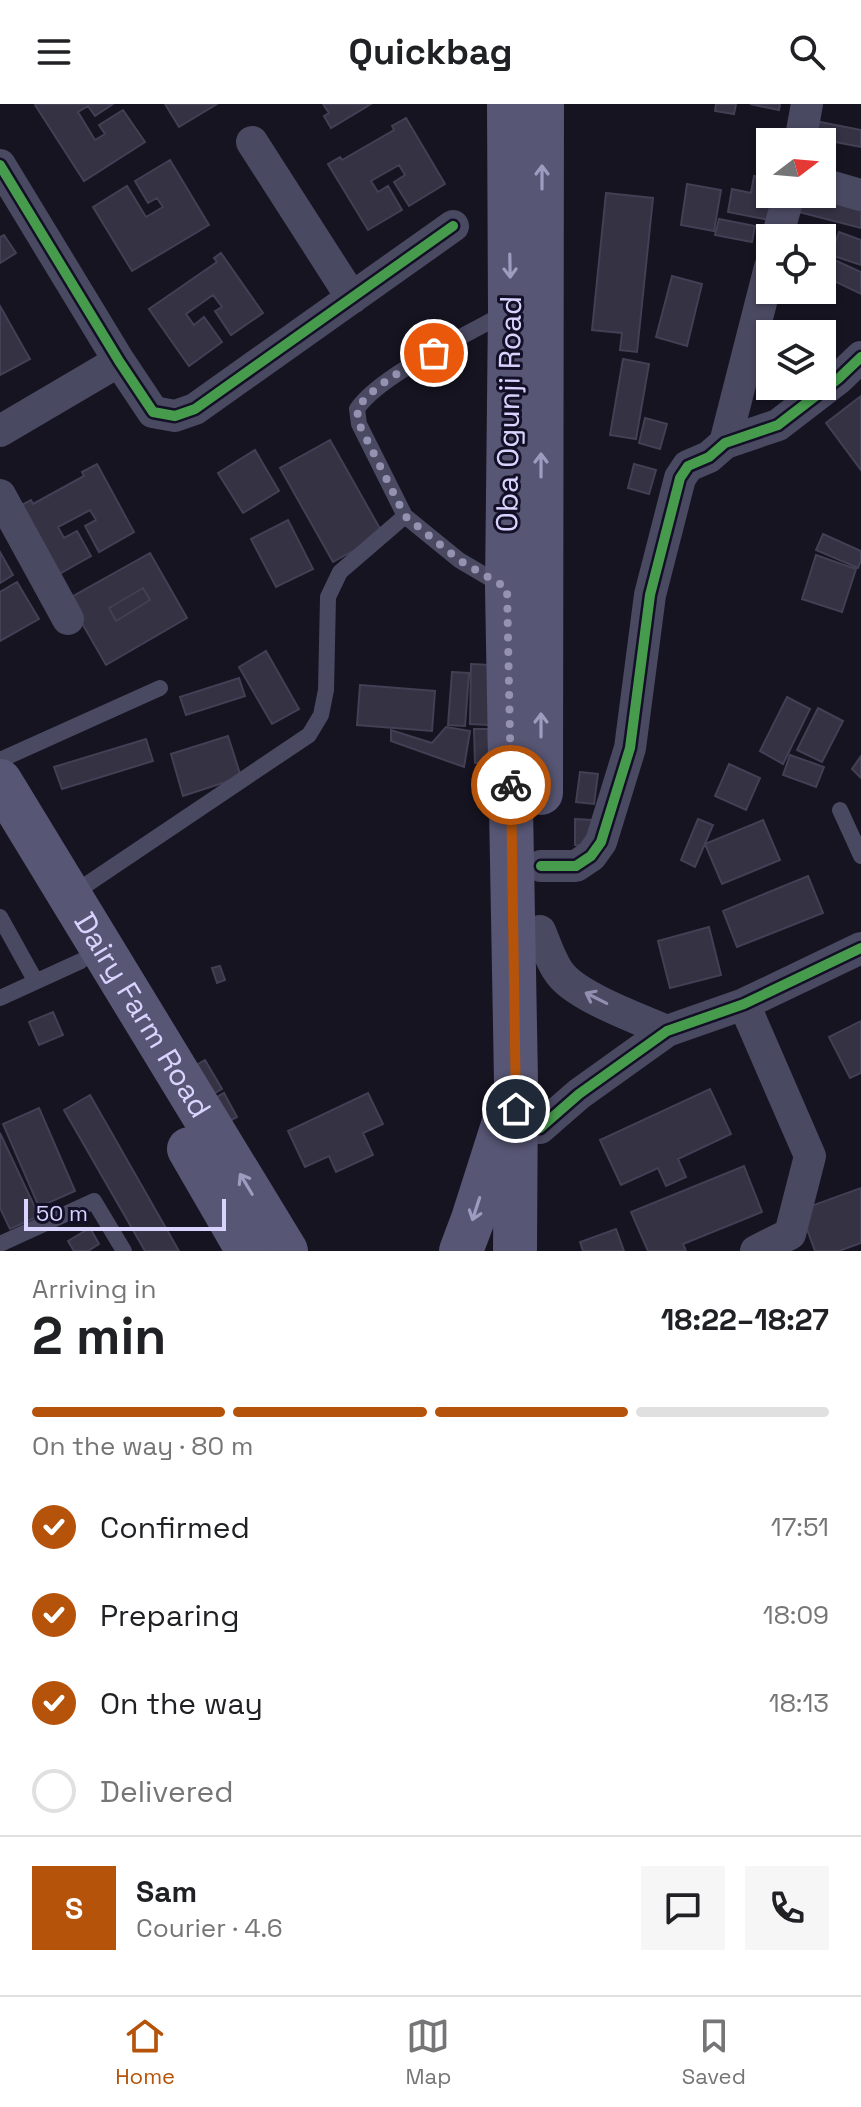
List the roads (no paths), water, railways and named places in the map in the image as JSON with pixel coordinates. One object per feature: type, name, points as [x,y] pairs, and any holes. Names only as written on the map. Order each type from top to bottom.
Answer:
[{"type":"main road","name":"Oba Ogunji Road","points":[[509,104],[526,222],[527,866],[516,1081],[515,1251]]},
{"type":"main road","name":"Oba Ogunji Road","points":[[539,1251],[540,931],[527,866],[507,588],[510,310],[542,104]]},
{"type":"main road","name":"Dairy Farm Road","points":[[0,781],[286,1251]]},
{"type":"main road","name":"Dairy Farm Road","points":[[0,822],[248,1251]]},
{"type":"main road","points":[[461,1251],[516,1081]]},
{"type":"street","points":[[803,128],[807,104]]},
{"type":"street","points":[[252,142],[352,298]]},
{"type":"street","points":[[0,165],[153,412],[175,416],[195,409],[453,226]]},
{"type":"street","points":[[836,188],[861,195]]},
{"type":"street","points":[[725,443],[761,304]]},
{"type":"street","points":[[527,866],[576,866],[591,856],[601,842],[630,748],[650,595],[680,478],[688,466],[709,457],[725,443],[778,425],[861,357]]},
{"type":"street","points":[[0,431],[119,361]]},
{"type":"street","points":[[0,495],[68,619]]},
{"type":"street","points":[[540,931],[560,975],[576,988],[667,1031]]},
{"type":"street","points":[[540,1128],[579,1094],[667,1031],[744,1004],[861,948]]},
{"type":"street","points":[[744,1004],[810,1156],[790,1234],[756,1251]]},
{"type":"lane","points":[[507,588],[459,560],[405,516],[359,424],[357,409],[365,398],[408,368],[510,310]]},
{"type":"lane","points":[[69,897],[309,735],[321,715],[326,690],[328,597],[340,572],[405,516]]},
{"type":"lane","points":[[0,760],[160,688]]},
{"type":"lane","points":[[840,810],[861,856]]},
{"type":"lane","points":[[0,917],[35,980]]},
{"type":"lane","points":[[0,998],[81,961]]},
{"type":"lane","points":[[0,1244],[94,1201],[124,1251]]}]
